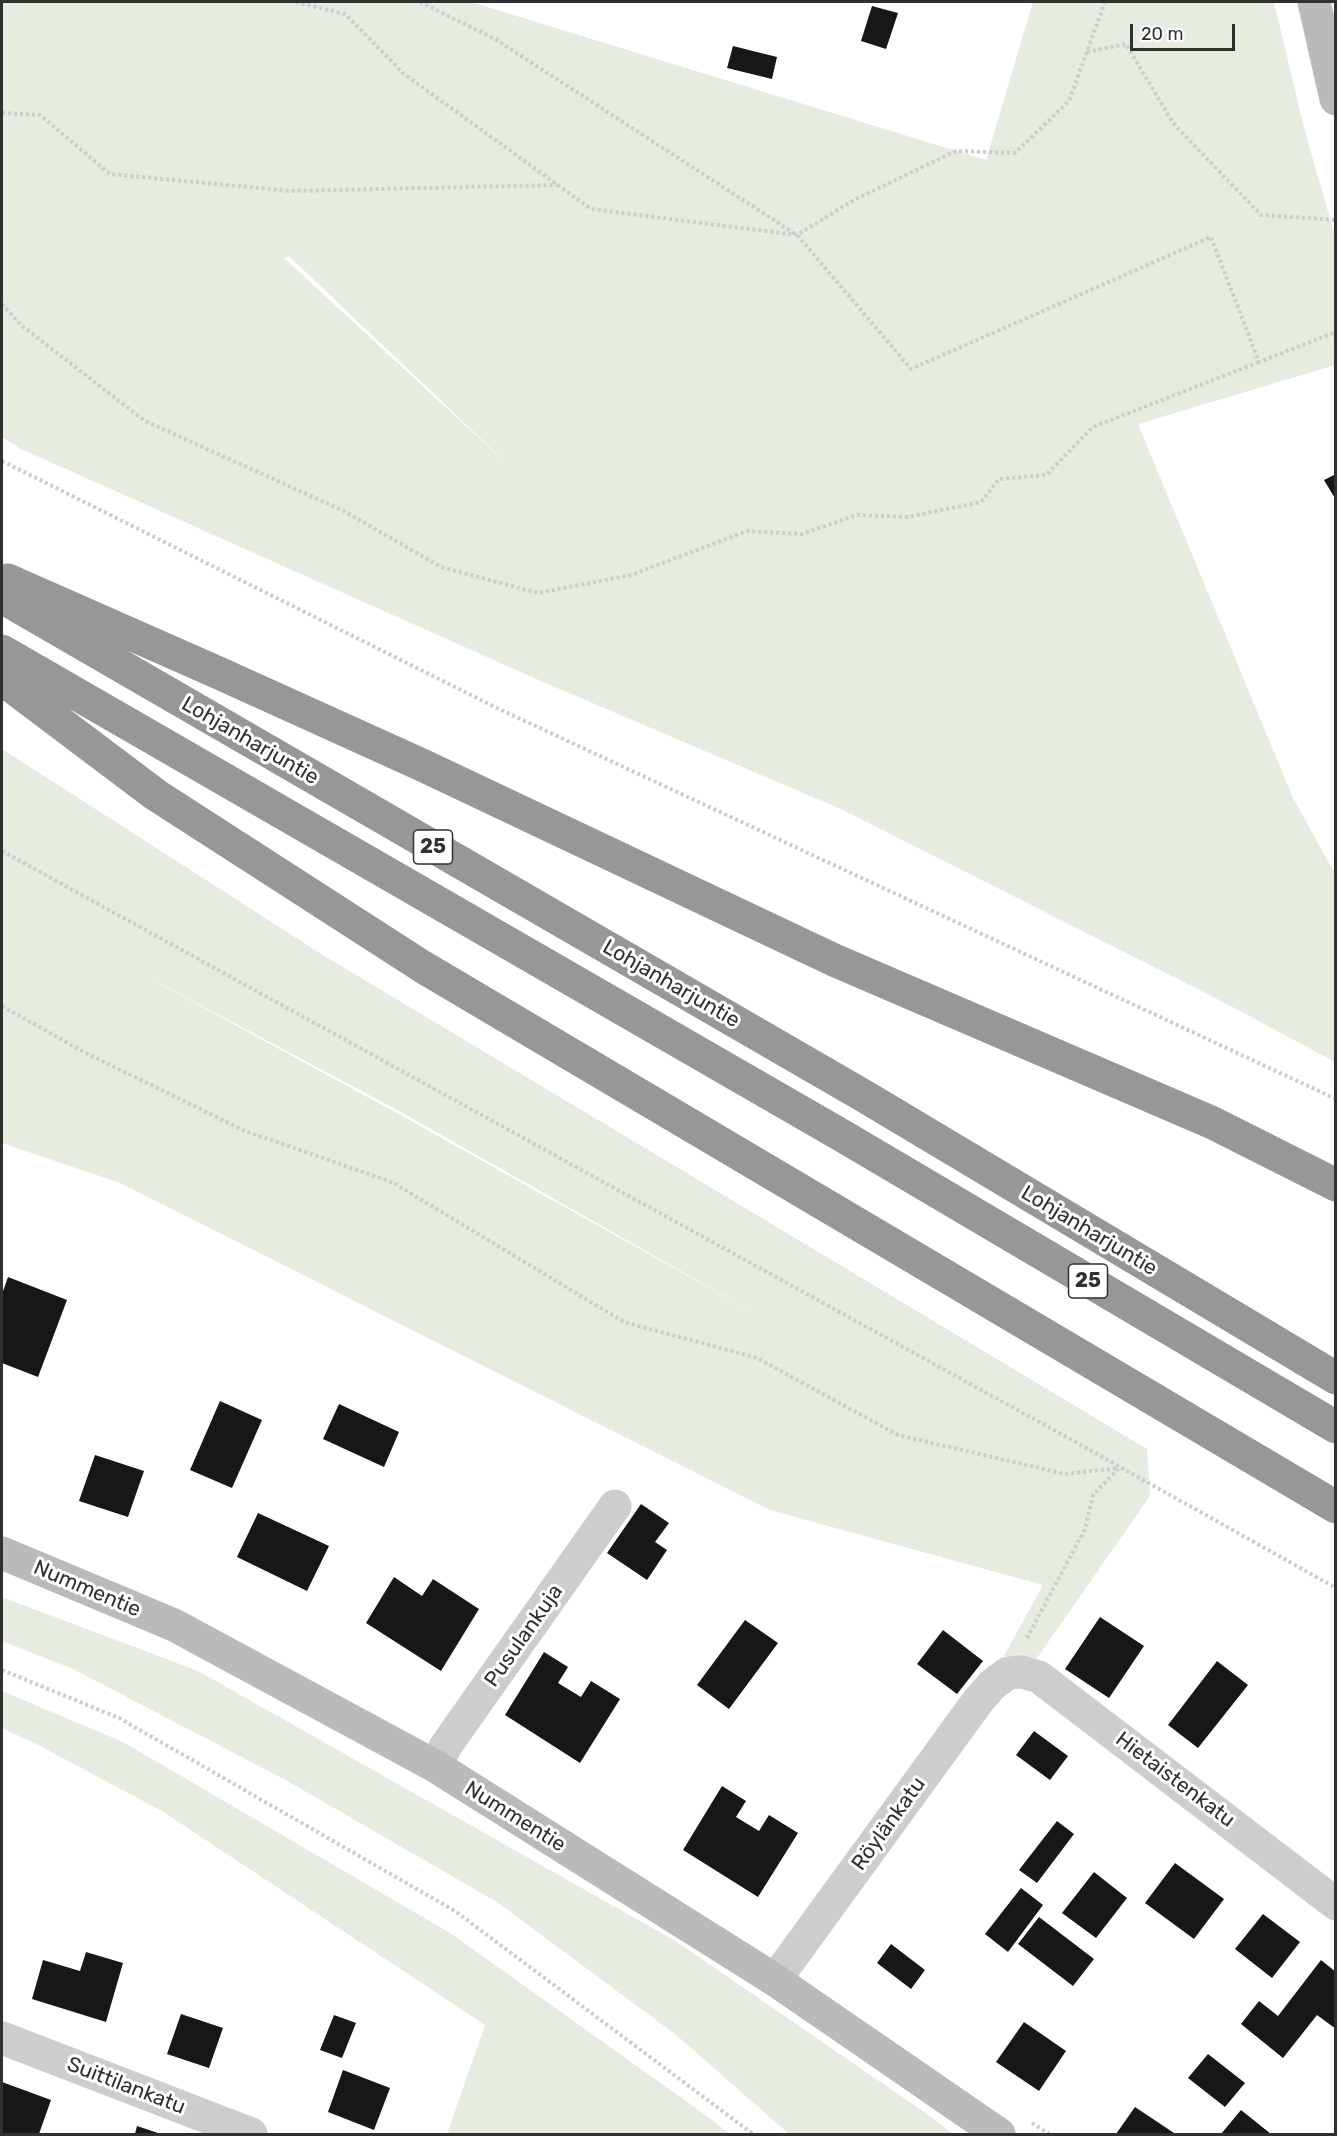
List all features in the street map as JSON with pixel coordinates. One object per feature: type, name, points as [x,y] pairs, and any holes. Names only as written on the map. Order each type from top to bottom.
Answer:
[{"type":"highway","points":[[2,577],[422,765],[834,960],[1213,1123],[1335,1185]]},
{"type":"highway","name":"Lohjanharjuntie","points":[[2,597],[875,1102],[1335,1378]]},
{"type":"highway","name":"Lohjanharjuntie","points":[[2,651],[851,1141],[1335,1427]]},
{"type":"highway","points":[[2,679],[156,795],[423,967],[1335,1507]]},
{"type":"street","points":[[1314,2],[1335,99]]},
{"type":"street","name":"Pusulankuja","points":[[435,1766],[447,1744],[615,1506]]},
{"type":"street","name":"Nummentie","points":[[2,1553],[174,1625],[435,1766],[775,1980],[999,2134]]},
{"type":"street","name":"Hietaistenkatu","points":[[1008,1673],[1022,1672],[1040,1677],[1335,1904]]},
{"type":"street","name":"Röylänkatu","points":[[775,1980],[978,1701],[992,1685],[1008,1673]]},
{"type":"street","name":"Suittilankatu","points":[[2,2038],[251,2134]]},
{"type":"path","points":[[296,2],[345,14],[404,74],[591,209],[797,235],[854,200],[956,151],[1015,153],[1069,101],[1105,2]]},
{"type":"path","points":[[420,2],[495,39],[797,235],[911,369],[1211,237],[1259,362]]},
{"type":"path","points":[[1086,52],[1126,44],[1173,123],[1262,215],[1335,220]]},
{"type":"path","points":[[2,113],[40,115],[111,174],[291,191],[558,185]]},
{"type":"path","points":[[2,304],[21,324],[145,421],[344,511],[441,567],[538,592],[631,575],[747,531],[802,534],[857,515],[907,517],[981,502],[999,479],[1046,475],[1093,427],[1335,332]]},
{"type":"path","points":[[2,461],[507,713],[1335,1099]]},
{"type":"path","points":[[2,850],[1335,1588]]},
{"type":"path","points":[[2,1005],[84,1052],[245,1131],[392,1182],[624,1322],[758,1358],[898,1435],[1065,1474],[1119,1468]]},
{"type":"path","points":[[1008,1673],[1085,1529],[1093,1495],[1119,1468]]},
{"type":"path","points":[[2,1670],[119,1718],[455,1911],[753,2134]]},
{"type":"shaded area","points":[[2,2],[471,2],[986,160],[1033,2],[1274,2],[1304,128],[1335,236],[1335,365],[1138,424],[1293,798],[1335,874],[1335,1062],[1225,1003],[841,809],[543,682],[21,449],[2,437]],"holes":[[[289,256],[518,474],[284,258]]]},
{"type":"shaded area","points":[[2,749],[318,952],[1147,1449],[1150,1496],[1037,1658],[1004,1656],[1043,1585],[770,1510],[120,1183],[2,1143]],"holes":[[[127,966],[401,1112],[783,1329],[395,1112]]]},
{"type":"shaded area","points":[[2,1597],[198,1671],[677,1942],[953,2134],[789,2134],[675,2034],[497,1902],[282,1778],[73,1669],[2,1641]]},
{"type":"shaded area","points":[[2,1691],[123,1742],[450,1933],[730,2134],[447,2134],[485,2025],[162,1811],[2,1728]]},
{"type":"building","points":[[872,6],[898,13],[886,49],[861,41]]},
{"type":"building","points":[[733,46],[777,57],[772,79],[727,68]]},
{"type":"building","points":[[1336,474],[1336,500],[1324,480]]},
{"type":"building","points":[[8,1277],[67,1300],[38,1377],[2,1363],[2,1294]]},
{"type":"building","points":[[220,1401],[262,1420],[232,1488],[190,1470]]},
{"type":"building","points":[[339,1404],[399,1432],[384,1467],[323,1439]]},
{"type":"building","points":[[95,1455],[144,1471],[128,1517],[79,1501]]},
{"type":"building","points":[[641,1504],[669,1523],[655,1542],[667,1550],[647,1580],[607,1553]]},
{"type":"building","points":[[258,1513],[329,1546],[307,1591],[237,1557]]},
{"type":"building","points":[[394,1577],[422,1596],[433,1579],[479,1609],[441,1671],[366,1623]]},
{"type":"building","points":[[1100,1617],[1144,1646],[1109,1698],[1065,1669]]},
{"type":"building","points":[[745,1620],[778,1643],[729,1709],[697,1685]]},
{"type":"building","points":[[943,1630],[983,1661],[957,1694],[917,1664]]},
{"type":"building","points":[[544,1652],[568,1667],[558,1683],[581,1697],[591,1681],[620,1699],[580,1763],[505,1715]]},
{"type":"building","points":[[1217,1661],[1248,1685],[1198,1748],[1168,1725]]},
{"type":"building","points":[[1034,1731],[1068,1756],[1050,1780],[1016,1755]]},
{"type":"building","points":[[722,1786],[746,1801],[736,1817],[759,1831],[769,1815],[798,1833],[758,1897],[683,1850]]},
{"type":"building","points":[[1057,1821],[1074,1834],[1037,1883],[1019,1870]]},
{"type":"building","points":[[1175,1863],[1224,1899],[1194,1939],[1145,1903]]},
{"type":"building","points":[[1094,1872],[1127,1898],[1096,1938],[1062,1913]]},
{"type":"building","points":[[1021,1888],[1043,1905],[1008,1952],[985,1934]]},
{"type":"building","points":[[1263,1914],[1300,1942],[1272,1978],[1235,1949]]},
{"type":"building","points":[[1039,1917],[1094,1959],[1073,1986],[1018,1944]]},
{"type":"building","points":[[891,1944],[925,1970],[911,1989],[877,1963]]},
{"type":"building","points":[[86,1952],[123,1963],[106,2022],[32,1999],[43,1960],[80,1971]]},
{"type":"building","points":[[1321,1960],[1336,1972],[1336,2029],[1317,2015],[1283,2058],[1241,2024],[1259,2001],[1278,2016]]},
{"type":"building","points":[[181,2014],[223,2028],[209,2068],[167,2054]]},
{"type":"building","points":[[334,2015],[356,2023],[342,2058],[320,2050]]},
{"type":"building","points":[[1024,2022],[1066,2051],[1039,2091],[996,2062]]},
{"type":"building","points":[[1208,2054],[1245,2083],[1225,2107],[1188,2078]]},
{"type":"building","points":[[343,2070],[390,2088],[374,2130],[328,2112]]},
{"type":"building","points":[[2,2082],[51,2100],[39,2134],[2,2134]]},
{"type":"building","points":[[1135,2107],[1174,2133],[1116,2134]]},
{"type":"building","points":[[1241,2110],[1271,2134],[1221,2134]]},
{"type":"building","points":[[137,2126],[161,2134],[135,2134]]}]
